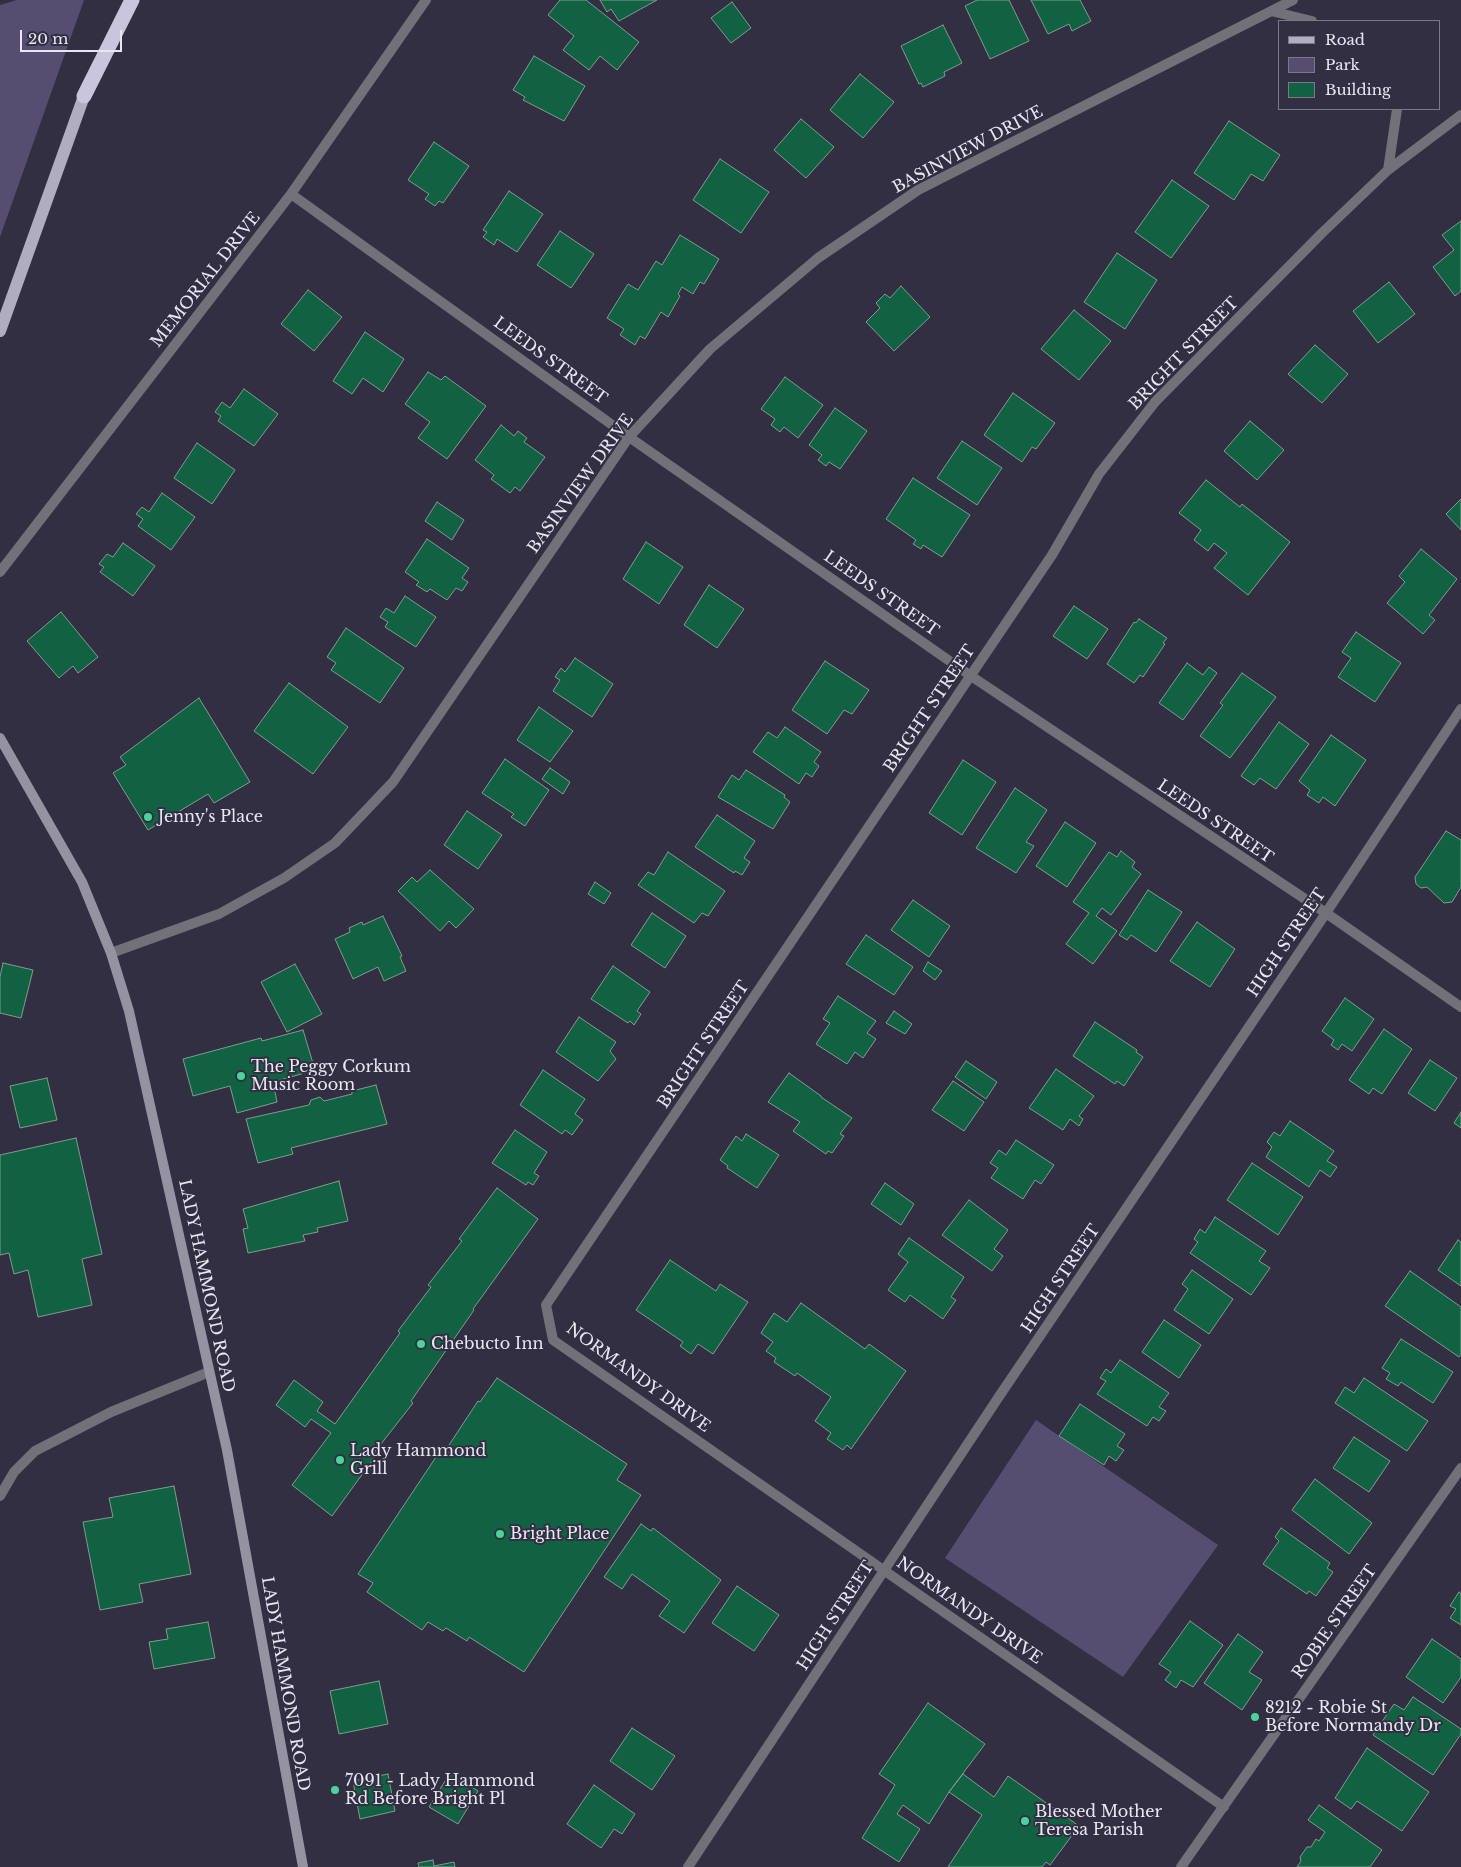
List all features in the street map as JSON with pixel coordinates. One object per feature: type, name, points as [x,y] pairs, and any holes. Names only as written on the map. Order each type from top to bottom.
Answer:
[{"type":"highway","points":[[84,96],[132,0]]},
{"type":"main road","points":[[0,331],[84,96]]},
{"type":"main road","name":"LADY HAMMOND ROAD","points":[[0,738],[82,882],[111,953],[129,1011],[227,1450],[303,1867]]},
{"type":"street","name":"MEMORIAL DRIVE","points":[[0,572],[291,194],[426,0]]},
{"type":"street","name":"BASINVIEW DRIVE","points":[[111,953],[219,914],[284,878],[335,843],[393,782],[629,437],[710,349],[818,258],[918,190],[1293,0]]},
{"type":"street","points":[[1271,10],[1308,20]]},
{"type":"street","points":[[1388,170],[1397,110]]},
{"type":"street","name":"BRIGHT STREET","points":[[546,1305],[1052,555],[1099,474],[1156,402],[1322,233],[1388,170],[1461,115]]},
{"type":"street","name":"LEEDS STREET","points":[[291,194],[629,437],[971,676],[1326,913],[1461,1007]]},
{"type":"street","name":"HIGH STREET","points":[[688,1867],[884,1570],[1461,709]]},
{"type":"street","name":"NORMANDY DRIVE","points":[[546,1305],[554,1340],[1224,1806]]},
{"type":"street","points":[[0,1496],[14,1472],[36,1451],[111,1412],[209,1372]]},
{"type":"street","name":"ROBIE STREET","points":[[1181,1867],[1461,1468]]},
{"type":"green space","points":[[17,0],[84,0],[0,237],[0,5]]},
{"type":"green space","points":[[1036,1420],[1218,1545],[1123,1677],[945,1558]]},
{"type":"building","points":[[560,0],[586,0],[639,42],[617,70],[600,56],[589,70],[563,50],[574,36],[548,15]]},
{"type":"building","points":[[600,0],[657,0],[619,21],[611,9],[607,12]]},
{"type":"building","points":[[977,0],[1009,0],[1029,41],[990,59],[965,6]]},
{"type":"building","points":[[1031,0],[1080,0],[1091,21],[1072,31],[1069,24],[1048,34]]},
{"type":"building","points":[[732,2],[751,28],[731,43],[711,18]]},
{"type":"building","points":[[943,25],[962,63],[944,72],[945,76],[923,87],[921,83],[919,84],[901,46]]},
{"type":"building","points":[[534,56],[585,86],[564,121],[523,100],[525,97],[513,90]]},
{"type":"building","points":[[860,74],[894,102],[863,138],[830,110]]},
{"type":"building","points":[[801,119],[834,147],[806,178],[774,150]]},
{"type":"building","points":[[1229,121],[1280,155],[1263,181],[1251,174],[1234,200],[1194,173]]},
{"type":"building","points":[[434,142],[469,166],[443,203],[439,201],[435,206],[425,199],[429,194],[408,180]]},
{"type":"building","points":[[720,159],[769,192],[741,233],[693,200]]},
{"type":"building","points":[[1172,180],[1209,206],[1171,258],[1135,232]]},
{"type":"building","points":[[509,191],[543,214],[517,252],[497,239],[494,245],[483,237],[487,232],[483,230]]},
{"type":"building","points":[[1461,221],[1461,291],[1455,296],[1433,267],[1454,250],[1442,235]]},
{"type":"building","points":[[560,231],[594,254],[571,288],[537,265]]},
{"type":"building","points":[[680,235],[719,259],[704,284],[700,282],[693,294],[682,287],[678,294],[680,296],[668,317],[661,312],[645,339],[640,336],[635,345],[620,335],[624,329],[607,318],[628,284],[638,290],[656,261],[662,265]]},
{"type":"building","points":[[1117,253],[1157,280],[1125,329],[1084,302]]},
{"type":"building","points":[[1389,282],[1415,314],[1378,343],[1353,311]]},
{"type":"building","points":[[901,286],[930,317],[894,351],[866,322],[880,308],[876,303],[885,294],[890,298]]},
{"type":"building","points":[[308,290],[342,317],[314,351],[281,324]]},
{"type":"building","points":[[1074,310],[1111,341],[1079,380],[1041,349]]},
{"type":"building","points":[[365,332],[404,359],[383,392],[363,378],[352,394],[333,381]]},
{"type":"building","points":[[1315,345],[1348,374],[1322,403],[1288,374]]},
{"type":"building","points":[[428,372],[441,380],[445,376],[486,406],[447,459],[418,438],[430,422],[405,404]]},
{"type":"building","points":[[785,377],[823,405],[798,438],[784,427],[780,432],[771,425],[775,419],[761,409]]},
{"type":"building","points":[[244,389],[278,414],[254,446],[218,421],[221,416],[215,412],[222,402],[230,408]]},
{"type":"building","points":[[1013,393],[1055,423],[1036,449],[1032,447],[1022,462],[984,435]]},
{"type":"building","points":[[835,408],[867,431],[840,469],[829,462],[826,466],[818,460],[822,455],[809,445]]},
{"type":"building","points":[[1250,421],[1284,450],[1257,480],[1224,451]]},
{"type":"building","points":[[501,425],[514,436],[518,431],[527,438],[524,442],[545,457],[520,491],[515,487],[510,493],[491,479],[494,475],[475,460]]},
{"type":"building","points":[[962,441],[1002,468],[977,505],[937,478]]},
{"type":"building","points":[[197,443],[235,470],[212,504],[174,478]]},
{"type":"building","points":[[913,478],[970,515],[942,557],[923,545],[921,549],[913,544],[916,540],[886,519]]},
{"type":"building","points":[[1206,480],[1240,507],[1242,504],[1290,542],[1248,595],[1214,568],[1227,553],[1214,543],[1208,551],[1194,540],[1201,530],[1179,513]]},
{"type":"building","points":[[162,493],[195,517],[171,550],[138,526],[143,519],[136,514],[142,507],[149,512]]},
{"type":"building","points":[[1461,499],[1461,530],[1446,514]]},
{"type":"building","points":[[437,502],[464,520],[452,540],[425,521]]},
{"type":"building","points":[[427,539],[469,568],[462,578],[468,582],[462,591],[456,588],[447,600],[430,589],[427,592],[416,585],[419,582],[405,572]]},
{"type":"building","points":[[646,542],[683,567],[659,604],[623,579]]},
{"type":"building","points":[[123,543],[155,566],[133,596],[100,572],[104,567],[99,564],[107,554],[113,557]]},
{"type":"building","points":[[1421,549],[1457,579],[1429,615],[1435,620],[1423,634],[1387,603],[1405,582],[1399,576]]},
{"type":"building","points":[[709,585],[744,609],[717,648],[684,625]]},
{"type":"building","points":[[405,596],[436,617],[416,647],[385,627],[388,622],[380,617],[386,608],[394,613]]},
{"type":"building","points":[[1074,606],[1108,629],[1087,659],[1053,636]]},
{"type":"building","points":[[61,612],[98,657],[78,673],[73,666],[59,678],[27,641]]},
{"type":"building","points":[[1139,619],[1167,638],[1143,677],[1140,675],[1134,683],[1107,664],[1134,622],[1136,623]]},
{"type":"building","points":[[346,628],[404,668],[380,703],[331,670],[336,663],[327,657]]},
{"type":"building","points":[[1356,632],[1401,663],[1375,702],[1338,677],[1351,658],[1342,652]]},
{"type":"building","points":[[575,658],[613,684],[592,717],[553,691],[560,680],[555,677],[561,668],[565,672]]},
{"type":"building","points":[[825,661],[869,690],[852,714],[844,710],[827,734],[792,710]]},
{"type":"building","points":[[1187,663],[1203,675],[1209,667],[1217,673],[1183,720],[1159,703]]},
{"type":"building","points":[[1242,673],[1276,697],[1230,758],[1200,736],[1223,705],[1220,703]]},
{"type":"building","points":[[289,683],[348,727],[313,774],[254,731]]},
{"type":"building","points":[[199,698],[250,782],[214,803],[208,794],[148,830],[113,773],[126,765],[120,757]]},
{"type":"building","points":[[539,707],[573,731],[550,762],[517,740]]},
{"type":"building","points":[[1279,722],[1309,744],[1276,789],[1260,778],[1254,785],[1241,776]]},
{"type":"building","points":[[785,727],[821,752],[814,762],[819,766],[812,777],[806,773],[799,784],[753,752],[768,732],[777,738]]},
{"type":"building","points":[[1331,735],[1366,760],[1335,806],[1323,797],[1319,803],[1307,795],[1310,790],[1299,781]]},
{"type":"building","points":[[505,759],[549,790],[525,826],[511,817],[514,814],[482,793]]},
{"type":"building","points":[[963,760],[996,782],[962,835],[929,813]]},
{"type":"building","points":[[550,768],[570,782],[563,794],[542,779]]},
{"type":"building","points":[[746,770],[785,795],[784,797],[790,802],[773,829],[718,797],[732,775],[739,780]]},
{"type":"building","points":[[1015,788],[1047,810],[1026,842],[1034,846],[1016,873],[976,848]]},
{"type":"building","points":[[467,811],[502,835],[478,869],[444,845]]},
{"type":"building","points":[[717,815],[755,841],[744,858],[750,862],[742,875],[735,871],[734,873],[695,847]]},
{"type":"building","points":[[1065,822],[1096,843],[1067,887],[1036,866]]},
{"type":"building","points":[[1446,831],[1461,840],[1461,887],[1452,902],[1444,903],[1427,887],[1421,888],[1416,884],[1415,877]]},
{"type":"building","points":[[1121,851],[1135,862],[1132,867],[1141,874],[1111,915],[1102,908],[1096,916],[1117,931],[1093,964],[1066,944],[1089,913],[1073,902],[1109,852],[1117,857]]},
{"type":"building","points":[[668,852],[725,891],[708,916],[702,913],[694,923],[638,885],[648,872],[654,875]]},
{"type":"building","points":[[430,870],[474,909],[456,928],[449,921],[440,931],[398,891],[412,877],[417,882]]},
{"type":"building","points":[[595,882],[611,893],[604,904],[588,894]]},
{"type":"building","points":[[1148,890],[1182,912],[1156,952],[1131,935],[1127,940],[1119,935]]},
{"type":"building","points":[[913,900],[950,926],[929,957],[891,930]]},
{"type":"building","points":[[652,913],[686,936],[665,968],[631,945]]},
{"type":"building","points":[[383,916],[402,956],[400,957],[406,971],[384,981],[378,967],[353,979],[335,939],[350,932],[349,928],[362,922],[363,925]]},
{"type":"building","points":[[1197,922],[1235,949],[1210,987],[1170,961]]},
{"type":"building","points":[[866,935],[913,967],[894,995],[846,964]]},
{"type":"building","points":[[928,962],[942,971],[935,980],[923,971]]},
{"type":"building","points":[[3,963],[33,970],[21,1018],[0,1013],[0,977]]},
{"type":"building","points":[[295,964],[322,1014],[287,1032],[261,982]]},
{"type":"building","points":[[613,966],[650,992],[637,1011],[641,1014],[634,1025],[591,999]]},
{"type":"building","points":[[838,996],[876,1021],[867,1033],[876,1039],[863,1058],[855,1052],[847,1064],[816,1044],[830,1023],[823,1019]]},
{"type":"building","points":[[1345,998],[1374,1019],[1352,1051],[1342,1044],[1338,1050],[1331,1045],[1334,1040],[1322,1031]]},
{"type":"building","points":[[894,1011],[912,1024],[905,1034],[886,1023]]},
{"type":"building","points":[[579,1017],[616,1042],[610,1051],[616,1059],[598,1081],[556,1052]]},
{"type":"building","points":[[1095,1022],[1137,1050],[1136,1052],[1143,1057],[1124,1086],[1117,1081],[1115,1084],[1073,1056]]},
{"type":"building","points":[[1384,1029],[1412,1049],[1382,1094],[1373,1088],[1369,1094],[1349,1080]]},
{"type":"building","name":"The Peggy Corkum Music Room","points":[[303,1030],[315,1070],[273,1082],[277,1102],[237,1113],[230,1086],[193,1096],[183,1059],[261,1038],[262,1041]]},
{"type":"building","points":[[1430,1060],[1457,1078],[1435,1111],[1408,1093]]},
{"type":"building","points":[[966,1061],[997,1082],[986,1099],[955,1077]]},
{"type":"building","points":[[1056,1069],[1094,1096],[1079,1116],[1083,1119],[1079,1126],[1070,1119],[1063,1130],[1029,1108]]},
{"type":"building","points":[[543,1070],[585,1099],[575,1114],[583,1120],[572,1135],[565,1130],[562,1134],[520,1105]]},
{"type":"building","points":[[789,1073],[852,1118],[840,1134],[844,1136],[832,1153],[828,1151],[826,1154],[793,1131],[800,1122],[768,1102]]},
{"type":"building","points":[[47,1078],[57,1120],[20,1128],[10,1086]]},
{"type":"building","points":[[953,1081],[984,1102],[964,1131],[932,1110]]},
{"type":"building","points":[[376,1085],[387,1124],[291,1148],[293,1154],[258,1163],[246,1119],[309,1105],[311,1100],[320,1097],[324,1101],[352,1094],[352,1091]]},
{"type":"building","points":[[1461,1112],[1461,1128],[1454,1123]]},
{"type":"building","points":[[1290,1121],[1334,1151],[1327,1161],[1337,1167],[1330,1177],[1320,1170],[1309,1187],[1266,1157],[1272,1147],[1267,1142],[1274,1132],[1280,1136]]},
{"type":"building","points":[[515,1130],[547,1152],[534,1173],[539,1176],[533,1185],[528,1182],[526,1185],[492,1163]]},
{"type":"building","points":[[746,1134],[779,1155],[757,1188],[727,1168],[728,1166],[720,1160],[736,1136],[742,1141]]},
{"type":"building","points":[[76,1138],[102,1254],[82,1259],[92,1305],[38,1317],[28,1270],[14,1274],[9,1253],[0,1255],[0,1155]]},
{"type":"building","points":[[1016,1140],[1054,1165],[1041,1184],[1035,1180],[1023,1199],[991,1178],[998,1168],[990,1163],[999,1150],[1006,1155]]},
{"type":"building","points":[[1252,1163],[1303,1197],[1278,1235],[1227,1200]]},
{"type":"building","points":[[339,1181],[348,1221],[317,1228],[318,1232],[303,1235],[305,1241],[248,1253],[243,1229],[248,1228],[243,1209]]},
{"type":"building","points":[[885,1183],[914,1204],[901,1225],[871,1204]]},
{"type":"building","name":"Chebucto Inn","points":[[497,1188],[538,1219],[473,1309],[411,1401],[413,1403],[374,1453],[377,1454],[332,1516],[292,1485],[331,1433],[311,1419],[305,1427],[276,1405],[294,1380],[323,1402],[317,1411],[335,1424],[400,1333],[398,1331],[431,1287],[428,1285],[462,1241],[459,1239]]},
{"type":"building","points":[[969,1200],[1008,1230],[994,1249],[1003,1256],[992,1271],[942,1235]]},
{"type":"building","points":[[1215,1217],[1266,1251],[1259,1261],[1270,1268],[1251,1295],[1190,1253],[1198,1242],[1194,1239],[1200,1229],[1205,1233]]},
{"type":"building","points":[[909,1238],[964,1277],[951,1297],[956,1300],[943,1319],[910,1295],[905,1302],[888,1290],[908,1262],[898,1254]]},
{"type":"building","points":[[1458,1240],[1461,1242],[1461,1286],[1438,1270]]},
{"type":"building","points":[[670,1260],[716,1291],[720,1284],[748,1302],[713,1354],[698,1344],[691,1354],[680,1346],[683,1342],[636,1310]]},
{"type":"building","points":[[1192,1270],[1233,1299],[1209,1334],[1174,1310],[1188,1289],[1182,1284]]},
{"type":"building","points":[[1410,1271],[1461,1307],[1461,1354],[1459,1357],[1385,1306]]},
{"type":"building","points":[[801,1303],[865,1349],[869,1344],[906,1371],[851,1449],[847,1445],[843,1450],[827,1439],[831,1433],[815,1421],[831,1397],[797,1373],[795,1376],[774,1362],[776,1358],[766,1351],[773,1342],[761,1333],[774,1313],[787,1322]]},
{"type":"building","points":[[1164,1320],[1201,1345],[1179,1378],[1142,1352]]},
{"type":"building","points":[[1401,1339],[1453,1372],[1433,1403],[1401,1382],[1398,1386],[1386,1379],[1390,1373],[1382,1368]]},
{"type":"building","points":[[1120,1360],[1169,1393],[1159,1407],[1166,1411],[1159,1421],[1153,1417],[1147,1426],[1097,1394],[1106,1381],[1100,1378],[1106,1369],[1111,1373]]},
{"type":"building","name":"Bright Place","points":[[497,1378],[627,1464],[617,1480],[641,1495],[524,1672],[469,1637],[467,1641],[446,1628],[443,1631],[428,1622],[422,1630],[367,1592],[373,1583],[358,1574],[442,1448],[448,1453],[452,1448],[449,1445],[478,1401],[480,1402]]},
{"type":"building","points":[[1364,1378],[1428,1421],[1407,1451],[1335,1403],[1345,1387],[1354,1393]]},
{"type":"building","points":[[1080,1404],[1125,1434],[1117,1446],[1124,1450],[1116,1461],[1109,1456],[1104,1465],[1059,1436]]},
{"type":"building","points":[[1354,1437],[1390,1461],[1369,1492],[1333,1468]]},
{"type":"building","points":[[1315,1479],[1372,1523],[1349,1554],[1292,1510]]},
{"type":"building","points":[[174,1486],[191,1574],[139,1584],[143,1602],[100,1610],[83,1522],[113,1517],[109,1498]]},
{"type":"building","points":[[641,1524],[651,1531],[653,1528],[721,1580],[684,1633],[659,1616],[670,1601],[632,1574],[622,1589],[604,1577]]},
{"type":"building","points":[[1281,1528],[1330,1563],[1327,1568],[1333,1572],[1316,1596],[1309,1591],[1307,1594],[1263,1564],[1279,1541],[1275,1537]]},
{"type":"building","points":[[737,1586],[779,1615],[754,1651],[712,1623]]},
{"type":"building","points":[[1459,1592],[1461,1594],[1461,1625],[1450,1618],[1456,1609],[1450,1606]]},
{"type":"building","points":[[1190,1621],[1223,1645],[1193,1687],[1181,1680],[1176,1688],[1165,1680],[1171,1672],[1159,1664]]},
{"type":"building","points":[[208,1622],[215,1658],[154,1669],[149,1642],[168,1639],[166,1629]]},
{"type":"building","points":[[1238,1634],[1263,1652],[1249,1672],[1262,1680],[1242,1710],[1204,1683]]},
{"type":"building","points":[[1432,1639],[1461,1659],[1461,1677],[1443,1703],[1406,1677]]},
{"type":"building","points":[[379,1681],[388,1724],[339,1734],[330,1691]]},
{"type":"building","points":[[1413,1697],[1461,1729],[1461,1734],[1433,1775],[1373,1735],[1394,1704],[1404,1710]]},
{"type":"building","points":[[928,1703],[985,1744],[949,1792],[929,1824],[903,1805],[897,1814],[920,1829],[899,1862],[862,1838],[895,1785],[879,1774]]},
{"type":"building","points":[[632,1728],[675,1756],[652,1790],[610,1761]]},
{"type":"building","points":[[1367,1748],[1429,1792],[1402,1831],[1357,1801],[1351,1809],[1335,1798]]},
{"type":"building","points":[[450,1773],[478,1791],[458,1824],[429,1807]]},
{"type":"building","points":[[388,1774],[395,1811],[360,1819],[353,1781]]},
{"type":"building","name":"Blessed Mother Teresa Parish","points":[[963,1774],[994,1797],[1008,1776],[1079,1826],[1050,1865],[1046,1862],[1042,1867],[948,1867],[982,1815],[949,1792]]},
{"type":"building","points":[[594,1785],[635,1814],[622,1834],[614,1829],[601,1848],[567,1824]]},
{"type":"building","points":[[1319,1805],[1382,1850],[1370,1867],[1297,1867],[1301,1861],[1300,1857],[1307,1847],[1311,1847],[1316,1839],[1319,1841],[1325,1832],[1308,1820]]},
{"type":"building","points":[[433,1860],[434,1866],[454,1862],[455,1867],[419,1867],[418,1863]]},
{"type":"place","name":"Jenny's Place","points":[[148,817]]},
{"type":"place","name":"The Peggy Corkum Music Room","points":[[241,1076]]},
{"type":"place","name":"Chebucto Inn","points":[[421,1344]]},
{"type":"place","name":"Lady Hammond Grill","points":[[340,1460]]},
{"type":"place","name":"Bright Place","points":[[500,1534]]},
{"type":"place","name":"8212 - Robie St Before Normandy Dr","points":[[1255,1717]]},
{"type":"place","name":"7091 - Lady Hammond Rd Before Bright Pl","points":[[335,1790]]},
{"type":"place","name":"Blessed Mother Teresa Parish","points":[[1025,1821]]}]
